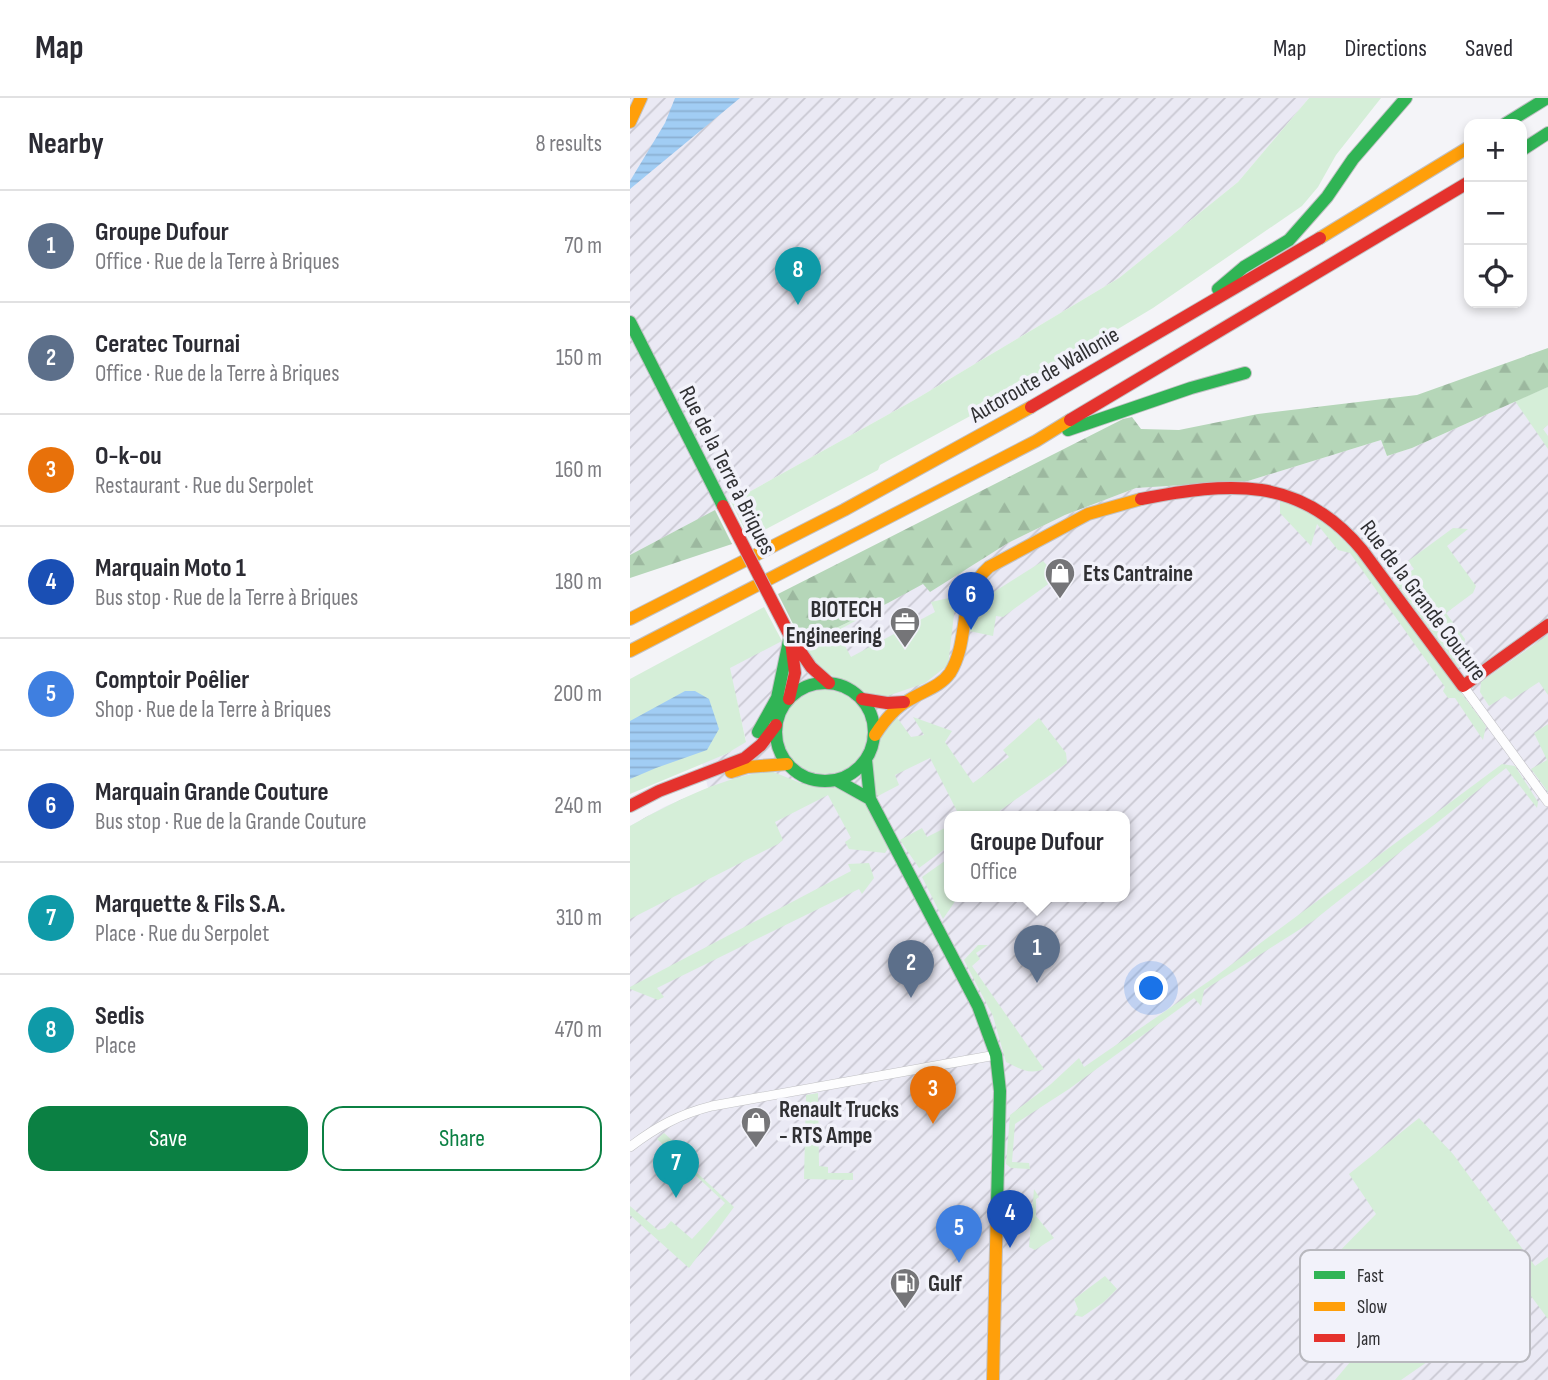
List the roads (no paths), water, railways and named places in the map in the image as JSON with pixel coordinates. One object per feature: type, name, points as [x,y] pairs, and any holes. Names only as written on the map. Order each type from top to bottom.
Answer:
[{"type":"main road","points":[[630,122],[641,98]]},
{"type":"main road","points":[[1193,312],[1244,267],[1289,240],[1327,197],[1353,159],[1406,98]]},
{"type":"main road","points":[[1513,119],[1547,98]]},
{"type":"main road","points":[[1527,147],[1548,133]]},
{"type":"main road","name":"Autoroute de Wallonie","points":[[630,619],[921,468],[1053,394],[1373,206],[1464,149]]},
{"type":"main road","points":[[630,651],[1036,441],[1464,185]]},
{"type":"main road","name":"Rue de la Terre à Briques","points":[[630,322],[790,636],[811,667],[829,683]]},
{"type":"main road","points":[[1036,441],[1191,388],[1245,373]]},
{"type":"main road","name":"Rue de la Grande Couture","points":[[875,736],[891,713],[904,702],[933,689],[950,673],[959,651],[971,588],[980,575],[994,564],[1107,507],[1146,499],[1228,489],[1267,490],[1299,499],[1343,527],[1463,686]]},
{"type":"main road","points":[[630,611],[661,604]]},
{"type":"main road","points":[[1463,686],[1548,625]]},
{"type":"main road","points":[[718,767],[743,750],[772,713],[780,692],[790,636]]},
{"type":"main road","name":"Rue de la Terre à Briques","points":[[789,699],[795,673],[790,636]]},
{"type":"main road","points":[[630,806],[659,790],[744,758],[761,745],[776,725],[789,699],[814,684],[829,683],[852,691],[862,699],[874,722],[875,736],[866,760],[870,799],[978,1006],[996,1055],[1000,1091],[993,1380]]},
{"type":"main road","name":"Rue de la Grande Couture","points":[[862,699],[887,703],[904,702]]},
{"type":"main road","points":[[776,725],[776,739],[787,764],[809,779],[836,780],[848,776],[866,760]]},
{"type":"main road","points":[[630,816],[664,797],[709,779],[747,767],[787,764]]},
{"type":"main road","points":[[836,780],[870,799]]},
{"type":"street","name":"Rue de la Grande Couture","points":[[1463,686],[1548,802]]},
{"type":"street","points":[[630,1147],[656,1127],[685,1113],[712,1106],[996,1055]]},
{"type":"water","points":[[675,98],[740,98],[630,189],[630,181],[665,123]]},
{"type":"water","points":[[685,691],[695,691],[709,699],[719,729],[707,750],[630,779],[630,721]]},
{"type":"place","name":"Sedis","points":[[798,305]]},
{"type":"place","name":"Ets Cantraine","points":[[1060,600]]},
{"type":"place","name":"Marquain Grande Couture","points":[[971,630]]},
{"type":"place","name":"BIOTECH Engineering","points":[[905,649]]},
{"type":"place","name":"Groupe Dufour","points":[[1037,983]]},
{"type":"place","name":"Ceratec Tournai","points":[[911,998]]},
{"type":"place","name":"O-k-ou","points":[[933,1124]]},
{"type":"place","name":"Renault Trucks - RTS Ampe","points":[[756,1149]]},
{"type":"place","name":"Marquette & Fils S.A.","points":[[676,1198]]},
{"type":"place","name":"Marquain Moto 1","points":[[1010,1248]]},
{"type":"place","name":"Comptoir Poêlier","points":[[959,1263]]},
{"type":"place","name":"Gulf","points":[[905,1310]]}]
